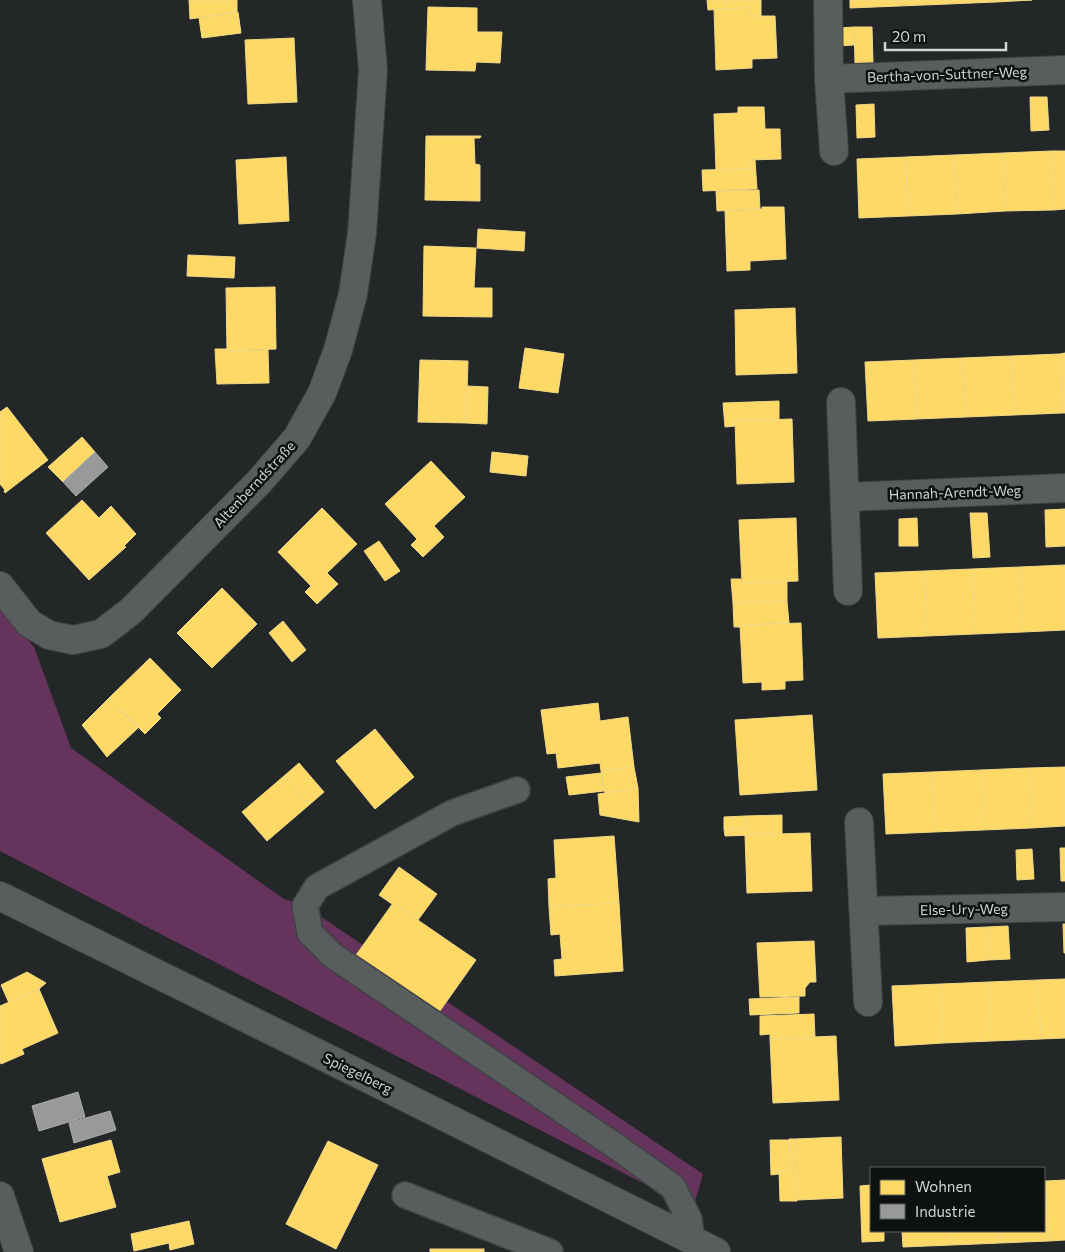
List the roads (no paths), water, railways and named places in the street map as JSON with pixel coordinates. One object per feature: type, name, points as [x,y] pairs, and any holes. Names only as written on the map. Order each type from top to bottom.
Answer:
[{"type":"street","name":"Altenberndstraße","points":[[0,586],[29,623],[49,635],[73,640],[101,634],[131,611],[259,482],[297,438],[322,393],[338,350],[353,294],[362,233],[373,70],[367,0]]},
{"type":"street","points":[[828,0],[829,79],[834,151]]},
{"type":"street","name":"Bertha-von-Suttner-Weg","points":[[829,79],[1065,70]]},
{"type":"street","points":[[841,402],[848,590]]},
{"type":"street","name":"Hannah-Arendt-Weg","points":[[844,497],[1065,488]]},
{"type":"street","points":[[859,822],[868,1002]]},
{"type":"street","name":"Spiegelberg","points":[[0,896],[704,1246]]},
{"type":"street","name":"Else-Ury-Weg","points":[[864,911],[1065,907]]},
{"type":"street","points":[[0,1196],[19,1252]]},
{"type":"lane","points":[[517,790],[452,813],[317,887],[305,906],[310,933],[332,955],[606,1139],[673,1187],[704,1246]]},
{"type":"lane","points":[[405,1195],[550,1252]]}]
